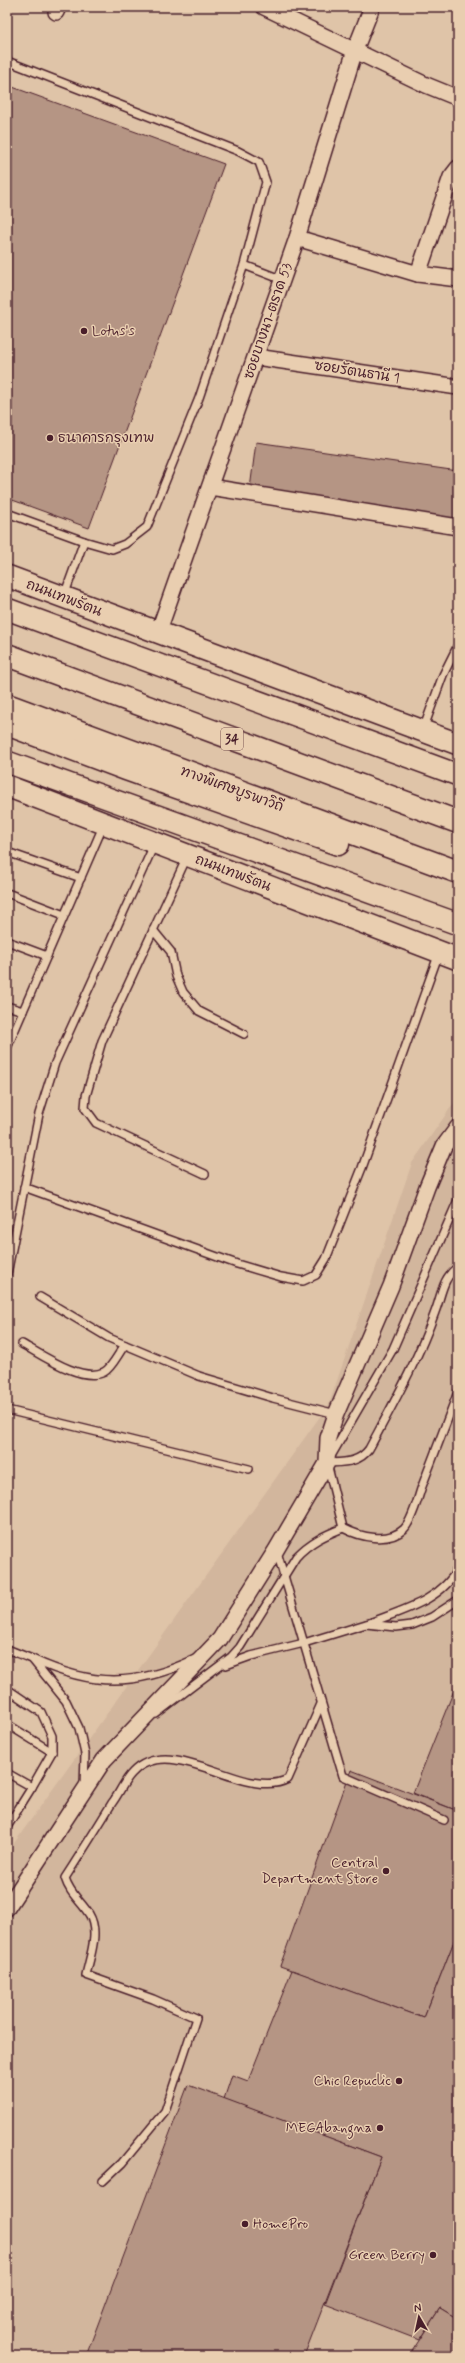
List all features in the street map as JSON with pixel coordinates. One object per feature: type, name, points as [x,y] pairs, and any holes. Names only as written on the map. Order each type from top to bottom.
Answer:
[{"type":"highway","name":"34","points":[[7,655],[458,822]]},
{"type":"highway","points":[[7,669],[458,835]]},
{"type":"highway","name":"ทางพิเศษบูรพาวิถี","points":[[7,705],[458,872]]},
{"type":"highway","points":[[7,724],[126,769],[458,886]]},
{"type":"main road","name":"ถนนเทพรัตน","points":[[7,576],[458,744]]},
{"type":"main road","points":[[7,609],[458,775]]},
{"type":"main road","points":[[7,762],[458,924]]},
{"type":"main road","name":"ถนนเทพรัตน","points":[[7,786],[449,956]]},
{"type":"street","points":[[264,7],[458,98]]},
{"type":"street","name":"ซอยบางนา-ตราด 53","points":[[158,633],[283,280],[355,50],[372,7]]},
{"type":"street","points":[[418,274],[451,177],[458,168]]},
{"type":"street","points":[[297,238],[418,274],[458,279]]},
{"type":"street","name":"ซอยรัตนธานี 1","points":[[256,357],[458,387]]},
{"type":"street","points":[[210,487],[458,528]]},
{"type":"street","points":[[7,1908],[104,1760],[206,1654],[230,1624],[276,1550],[327,1463],[328,1438],[336,1414],[391,1286],[441,1153],[458,1127]]},
{"type":"lane","points":[[7,61],[238,151],[258,162],[266,182],[244,265],[199,398],[147,527],[125,544],[112,549],[84,542],[7,513]]},
{"type":"lane","points":[[244,265],[283,280]]},
{"type":"lane","points":[[63,598],[84,542]]},
{"type":"lane","points":[[423,731],[443,675],[458,645]]},
{"type":"lane","points":[[7,1048],[104,824]]},
{"type":"lane","points":[[7,1274],[39,1114],[55,1063],[155,843]]},
{"type":"lane","points":[[7,852],[81,878]]},
{"type":"lane","points":[[188,855],[102,1040],[86,1096],[85,1108],[96,1123],[205,1174]]},
{"type":"lane","points":[[7,893],[64,915]]},
{"type":"lane","points":[[153,930],[171,952],[176,976],[183,992],[199,1011],[244,1034]]},
{"type":"lane","points":[[7,941],[47,956]]},
{"type":"lane","points":[[24,1187],[274,1275],[303,1281],[316,1275],[326,1259],[449,956]]},
{"type":"lane","points":[[7,1006],[23,1011]]},
{"type":"lane","points":[[343,1528],[327,1463],[393,1349],[458,1200]]},
{"type":"lane","points":[[327,1463],[352,1461],[363,1457],[417,1359],[436,1310],[445,1280],[458,1267]]},
{"type":"lane","points":[[40,1297],[108,1338],[199,1376],[273,1398],[336,1414]]},
{"type":"lane","points":[[22,1344],[67,1369],[97,1374],[106,1371],[125,1345]]},
{"type":"lane","points":[[125,1737],[220,1668],[240,1647],[284,1576],[304,1549],[323,1536],[343,1528],[355,1534],[376,1538],[390,1536],[404,1528],[414,1509],[458,1392]]},
{"type":"lane","points":[[7,1410],[249,1469]]},
{"type":"lane","points":[[276,1550],[343,1776],[444,1820]]},
{"type":"lane","points":[[220,1668],[251,1656],[304,1644],[366,1624],[427,1599],[452,1580],[458,1568]]},
{"type":"lane","points":[[366,1624],[396,1627],[412,1625],[432,1617],[458,1600]]},
{"type":"lane","points":[[7,1649],[49,1667],[80,1676],[114,1682],[143,1678],[170,1671],[206,1654]]},
{"type":"lane","points":[[32,1659],[66,1701],[79,1728],[85,1754],[84,1790]]},
{"type":"lane","points":[[7,1689],[41,1712],[52,1736],[52,1752],[8,1824]]},
{"type":"lane","points":[[103,2181],[122,2163],[165,2111],[196,2018],[153,1999],[86,1975],[95,1932],[90,1916],[70,1892],[65,1878],[132,1772],[160,1759],[177,1759],[245,1780],[267,1784],[279,1784],[288,1779],[321,1704]]},
{"type":"lane","points":[[7,1724],[52,1752]]},
{"type":"lane","points":[[7,1773],[32,1787]]},
{"type":"shaded area","points":[[458,1097],[458,2356],[7,2356],[7,1853],[329,1404],[412,1163]]},
{"type":"building","name":"Lotus's","points":[[7,85],[224,164],[89,528],[7,498]]},
{"type":"building","points":[[256,442],[458,471],[458,520],[250,489]]},
{"type":"building","points":[[458,1680],[458,1811],[413,1793]]},
{"type":"building","name":"Central Department Store","points":[[351,1770],[458,1811],[458,1931],[424,2018],[280,1966]]},
{"type":"building","name":"MEGAbangna","points":[[458,1931],[458,2319],[440,2308],[419,2340],[325,2304],[381,2157],[224,2099],[232,2075],[248,2081],[292,1970],[424,2018]]},
{"type":"building","name":"HomePro","points":[[188,2085],[381,2157],[304,2356],[86,2356]]},
{"type":"building","points":[[440,2308],[458,2319],[458,2356],[409,2356]]},
{"type":"place","name":"Lotus's","points":[[84,331]]},
{"type":"place","name":"ธนาคารกรุงเทพ","points":[[50,438]]},
{"type":"place","name":"Central Department Store","points":[[386,1871]]},
{"type":"place","name":"Chic Repuclic","points":[[399,2081]]},
{"type":"place","name":"MEGAbangna","points":[[380,2128]]},
{"type":"place","name":"HomePro","points":[[245,2224]]},
{"type":"place","name":"Green Berry","points":[[433,2255]]}]
